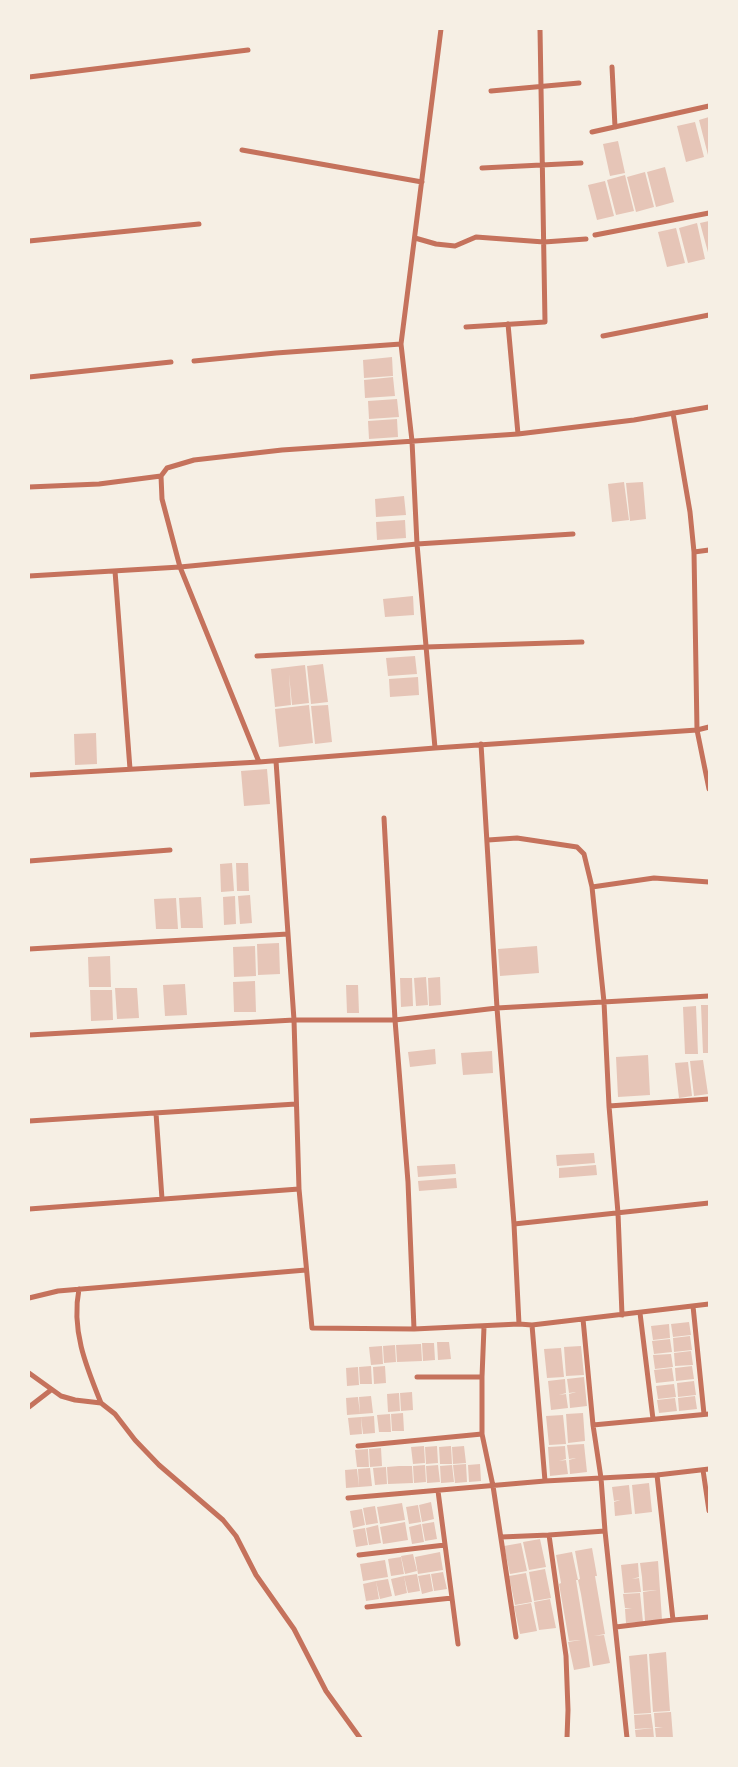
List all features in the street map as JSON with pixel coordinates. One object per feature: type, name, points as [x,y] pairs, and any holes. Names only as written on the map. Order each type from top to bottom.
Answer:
[{"type":"street","points":[[435,748],[417,544],[412,441],[402,344],[441,29]]},
{"type":"street","points":[[466,327],[546,322],[540,29]]},
{"type":"street","points":[[29,77],[248,50]]},
{"type":"street","points":[[612,67],[615,127]]},
{"type":"street","points":[[491,91],[579,83]]},
{"type":"street","points":[[592,132],[709,106]]},
{"type":"street","points":[[242,150],[422,182]]},
{"type":"street","points":[[482,168],[581,163]]},
{"type":"street","points":[[595,235],[709,212]]},
{"type":"street","points":[[29,241],[199,224]]},
{"type":"street","points":[[415,238],[436,244],[455,246],[476,237],[544,242],[586,239]]},
{"type":"street","points":[[603,336],[709,315]]},
{"type":"street","points":[[508,324],[518,434]]},
{"type":"street","points":[[194,361],[276,352],[402,344]]},
{"type":"street","points":[[29,377],[172,362]]},
{"type":"street","points":[[259,762],[180,567],[162,499],[161,476],[167,468],[194,460],[282,450],[518,434],[634,420],[709,407]]},
{"type":"street","points":[[673,413],[690,512],[694,552],[697,730],[709,789]]},
{"type":"street","points":[[29,487],[99,484],[161,476]]},
{"type":"street","points":[[29,576],[180,567],[417,544],[573,534]]},
{"type":"street","points":[[694,552],[709,550]]},
{"type":"street","points":[[115,571],[130,769]]},
{"type":"street","points":[[257,656],[426,647],[582,642]]},
{"type":"street","points":[[29,775],[276,761],[481,744],[697,730],[709,727]]},
{"type":"street","points":[[481,744],[497,1008],[514,1224],[519,1324]]},
{"type":"street","points":[[276,761],[294,1020],[299,1189],[312,1328],[414,1329],[532,1325],[709,1304]]},
{"type":"street","points":[[384,818],[395,1020],[408,1182],[414,1329]]},
{"type":"street","points":[[488,840],[517,838],[577,847],[584,854],[592,887],[604,1002],[609,1106],[618,1213],[622,1315]]},
{"type":"street","points":[[29,861],[170,850]]},
{"type":"street","points":[[592,887],[654,878],[709,882]]},
{"type":"street","points":[[29,949],[288,934]]},
{"type":"street","points":[[29,1035],[294,1020],[395,1020],[497,1008],[709,996]]},
{"type":"street","points":[[609,1106],[709,1098]]},
{"type":"street","points":[[29,1121],[296,1104]]},
{"type":"street","points":[[156,1114],[162,1199]]},
{"type":"street","points":[[29,1209],[299,1189]]},
{"type":"street","points":[[514,1224],[709,1203]]},
{"type":"street","points":[[29,1298],[58,1291],[306,1270]]},
{"type":"street","points":[[79,1290],[76,1306],[79,1344],[101,1403],[115,1414],[135,1440],[159,1465],[223,1520],[236,1536],[256,1575],[294,1629],[326,1690],[360,1738]]},
{"type":"street","points":[[593,1425],[706,1414],[694,1306]]},
{"type":"street","points":[[640,1313],[653,1419]]},
{"type":"street","points":[[583,1320],[627,1738]]},
{"type":"street","points":[[532,1325],[545,1482]]},
{"type":"street","points":[[484,1327],[482,1434],[493,1486],[516,1637]]},
{"type":"street","points":[[29,1373],[60,1396],[101,1403]]},
{"type":"street","points":[[417,1377],[482,1377]]},
{"type":"street","points":[[29,1407],[51,1390]]},
{"type":"street","points":[[358,1446],[482,1434]]},
{"type":"street","points":[[348,1498],[706,1470],[709,1511]]},
{"type":"street","points":[[657,1475],[673,1620]]},
{"type":"street","points":[[438,1491],[458,1644]]},
{"type":"street","points":[[501,1537],[605,1531]]},
{"type":"street","points":[[549,1535],[566,1656],[568,1710],[566,1738]]},
{"type":"street","points":[[359,1555],[445,1545]]},
{"type":"street","points":[[367,1607],[452,1598]]},
{"type":"street","points":[[616,1628],[709,1617]]},
{"type":"building","points":[[709,117],[709,155],[708,155],[699,120]]},
{"type":"building","points":[[695,122],[704,157],[686,162],[677,126]]},
{"type":"building","points":[[618,141],[625,173],[610,176],[603,144]]},
{"type":"building","points":[[665,167],[674,202],[656,207],[647,172]]},
{"type":"building","points":[[645,172],[654,207],[636,212],[627,177]]},
{"type":"building","points":[[625,175],[634,211],[616,215],[607,180]]},
{"type":"building","points":[[605,181],[614,216],[597,220],[588,185]]},
{"type":"building","points":[[709,221],[709,256],[700,223]]},
{"type":"building","points":[[697,223],[705,259],[688,263],[679,228]]},
{"type":"building","points":[[676,228],[685,263],[667,267],[658,232]]},
{"type":"building","points":[[392,357],[393,376],[364,378],[363,360]]},
{"type":"building","points":[[393,377],[395,396],[365,398],[364,380]]},
{"type":"building","points":[[397,399],[399,417],[369,419],[368,401]]},
{"type":"building","points":[[397,419],[398,437],[369,439],[368,421]]},
{"type":"building","points":[[624,482],[629,520],[612,522],[608,484]]},
{"type":"building","points":[[643,482],[646,519],[630,521],[626,483]]},
{"type":"building","points":[[404,496],[406,515],[376,517],[375,499]]},
{"type":"building","points":[[405,520],[406,538],[377,540],[376,522]]},
{"type":"building","points":[[413,596],[414,615],[385,617],[383,599]]},
{"type":"building","points":[[415,656],[417,674],[388,676],[386,658]]},
{"type":"building","points":[[323,664],[328,702],[311,704],[307,666]]},
{"type":"building","points":[[305,665],[309,703],[292,705],[289,674],[291,705],[275,707],[271,669]]},
{"type":"building","points":[[418,677],[419,695],[390,697],[389,679]]},
{"type":"building","points":[[309,705],[313,743],[279,747],[275,709]]},
{"type":"building","points":[[328,705],[332,742],[315,744],[311,706]]},
{"type":"building","points":[[96,733],[97,764],[75,765],[74,734]]},
{"type":"building","points":[[267,769],[270,804],[244,806],[241,771]]},
{"type":"building","points":[[232,863],[234,891],[221,892],[220,864]]},
{"type":"building","points":[[236,863],[248,863],[249,891],[237,891]]},
{"type":"building","points":[[250,895],[252,923],[240,924],[238,896]]},
{"type":"building","points":[[235,896],[236,924],[224,925],[223,897]]},
{"type":"building","points":[[201,897],[203,928],[181,928],[179,898]]},
{"type":"building","points":[[176,898],[178,929],[156,929],[154,899]]},
{"type":"building","points":[[279,943],[280,974],[258,975],[257,944]]},
{"type":"building","points":[[255,946],[256,976],[234,977],[233,947]]},
{"type":"building","points":[[537,946],[539,973],[500,976],[498,949]]},
{"type":"building","points":[[110,956],[111,987],[89,987],[88,957]]},
{"type":"building","points":[[426,977],[428,1005],[416,1006],[414,978]]},
{"type":"building","points":[[440,977],[441,1005],[429,1006],[428,978]]},
{"type":"building","points":[[400,978],[412,978],[413,1006],[401,1007]]},
{"type":"building","points":[[255,981],[256,1012],[234,1012],[233,982]]},
{"type":"building","points":[[185,984],[187,1015],[165,1016],[163,985]]},
{"type":"building","points":[[346,985],[358,985],[359,1013],[347,1013]]},
{"type":"building","points":[[115,988],[137,988],[139,1018],[117,1019]]},
{"type":"building","points":[[90,990],[112,990],[113,1020],[91,1021]]},
{"type":"building","points":[[701,1005],[709,1005],[709,1053],[703,1053]]},
{"type":"building","points":[[696,1006],[698,1054],[685,1054],[683,1007]]},
{"type":"building","points":[[435,1049],[436,1064],[410,1067],[408,1052]]},
{"type":"building","points":[[492,1051],[493,1073],[463,1075],[461,1053]]},
{"type":"building","points":[[648,1055],[650,1095],[618,1097],[616,1057]]},
{"type":"building","points":[[703,1060],[708,1094],[694,1096],[690,1061]]},
{"type":"building","points":[[688,1062],[692,1096],[679,1098],[675,1063]]},
{"type":"building","points":[[594,1153],[595,1163],[557,1166],[556,1155]]},
{"type":"building","points":[[455,1164],[456,1174],[418,1177],[417,1166]]},
{"type":"building","points":[[596,1165],[597,1175],[559,1178],[559,1168]]},
{"type":"building","points":[[456,1178],[457,1188],[419,1191],[418,1181]]},
{"type":"building","points":[[689,1322],[691,1335],[673,1337],[671,1324]]},
{"type":"building","points":[[669,1324],[670,1338],[653,1340],[651,1326]]},
{"type":"building","points":[[690,1336],[692,1350],[674,1352],[673,1338]]},
{"type":"building","points":[[670,1339],[672,1352],[654,1354],[652,1341]]},
{"type":"building","points":[[437,1342],[449,1342],[451,1359],[438,1360]]},
{"type":"building","points":[[422,1343],[434,1343],[435,1360],[423,1361]]},
{"type":"building","points":[[421,1344],[422,1361],[397,1362],[396,1345]]},
{"type":"building","points":[[395,1345],[396,1362],[384,1363],[383,1346]]},
{"type":"building","points":[[382,1346],[383,1364],[371,1365],[369,1347]]},
{"type":"building","points":[[581,1346],[584,1375],[566,1376],[564,1347]]},
{"type":"building","points":[[561,1348],[564,1377],[547,1378],[544,1349]]},
{"type":"building","points":[[691,1351],[693,1365],[675,1366],[674,1353]]},
{"type":"building","points":[[671,1354],[673,1367],[655,1369],[653,1355]]},
{"type":"building","points":[[371,1366],[372,1384],[360,1384],[359,1367]]},
{"type":"building","points":[[385,1366],[386,1383],[374,1384],[373,1367]]},
{"type":"building","points":[[692,1366],[694,1379],[676,1381],[675,1368]]},
{"type":"building","points":[[358,1367],[359,1385],[347,1386],[346,1368]]},
{"type":"building","points":[[672,1368],[674,1381],[656,1383],[654,1370]]},
{"type":"building","points":[[584,1377],[587,1406],[570,1408],[569,1394],[576,1392],[569,1393],[567,1379]]},
{"type":"building","points":[[565,1379],[566,1393],[559,1395],[566,1394],[568,1408],[551,1410],[548,1381]]},
{"type":"building","points":[[694,1381],[696,1395],[678,1397],[677,1383]]},
{"type":"building","points":[[674,1384],[676,1397],[658,1399],[656,1386]]},
{"type":"building","points":[[412,1392],[413,1410],[401,1411],[400,1393]]},
{"type":"building","points":[[399,1393],[400,1411],[388,1412],[387,1394]]},
{"type":"building","points":[[371,1396],[373,1413],[360,1414],[359,1397]]},
{"type":"building","points":[[695,1396],[697,1409],[679,1411],[678,1398]]},
{"type":"building","points":[[358,1397],[360,1414],[347,1415],[346,1398]]},
{"type":"building","points":[[675,1398],[677,1411],[659,1413],[657,1400]]},
{"type":"building","points":[[403,1413],[404,1431],[392,1431],[391,1414]]},
{"type":"building","points":[[583,1413],[585,1441],[568,1443],[566,1414]]},
{"type":"building","points":[[390,1414],[391,1432],[379,1432],[377,1415]]},
{"type":"building","points":[[563,1415],[566,1444],[549,1445],[546,1416]]},
{"type":"building","points":[[374,1416],[375,1433],[363,1434],[361,1417]]},
{"type":"building","points":[[361,1417],[362,1434],[350,1435],[348,1418]]},
{"type":"building","points":[[584,1444],[587,1472],[570,1474],[569,1460],[576,1458],[569,1459],[567,1445]]},
{"type":"building","points":[[424,1446],[425,1463],[413,1464],[411,1447]]},
{"type":"building","points":[[437,1446],[438,1463],[426,1464],[425,1447]]},
{"type":"building","points":[[451,1446],[452,1464],[440,1464],[439,1447]]},
{"type":"building","points":[[464,1446],[466,1463],[453,1464],[452,1447]]},
{"type":"building","points":[[565,1446],[566,1459],[559,1461],[566,1460],[568,1474],[550,1476],[548,1447]]},
{"type":"building","points":[[381,1448],[382,1466],[370,1467],[369,1449]]},
{"type":"building","points":[[368,1449],[369,1467],[357,1467],[355,1450]]},
{"type":"building","points":[[466,1464],[467,1482],[455,1483],[453,1465]]},
{"type":"building","points":[[480,1464],[481,1481],[469,1482],[468,1465]]},
{"type":"building","points":[[425,1465],[426,1482],[414,1483],[413,1466]]},
{"type":"building","points":[[438,1465],[440,1482],[427,1483],[426,1466]]},
{"type":"building","points":[[452,1465],[454,1482],[441,1483],[440,1466]]},
{"type":"building","points":[[412,1466],[413,1483],[388,1484],[387,1467]]},
{"type":"building","points":[[386,1467],[387,1484],[375,1485],[373,1468]]},
{"type":"building","points":[[370,1468],[372,1486],[359,1487],[358,1469]]},
{"type":"building","points":[[357,1469],[359,1487],[346,1488],[345,1470]]},
{"type":"building","points":[[649,1483],[652,1512],[635,1514],[632,1485]]},
{"type":"building","points":[[629,1485],[632,1514],[615,1516],[614,1502],[620,1500],[614,1501],[612,1487]]},
{"type":"building","points":[[431,1502],[434,1519],[422,1522],[419,1505]]},
{"type":"building","points":[[402,1503],[405,1520],[380,1524],[377,1507]]},
{"type":"building","points":[[418,1505],[421,1522],[409,1524],[406,1507]]},
{"type":"building","points":[[375,1506],[378,1523],[366,1525],[363,1508]]},
{"type":"building","points":[[362,1509],[365,1525],[353,1528],[350,1511]]},
{"type":"building","points":[[405,1522],[408,1540],[383,1544],[380,1527]]},
{"type":"building","points":[[434,1522],[437,1539],[425,1541],[422,1524]]},
{"type":"building","points":[[421,1524],[424,1542],[412,1544],[409,1527]]},
{"type":"building","points":[[378,1525],[381,1543],[369,1545],[366,1528]]},
{"type":"building","points":[[365,1528],[368,1545],[356,1547],[353,1530]]},
{"type":"building","points":[[540,1539],[546,1567],[529,1570],[523,1542]]},
{"type":"building","points":[[521,1543],[527,1571],[510,1574],[504,1546]]},
{"type":"building","points":[[592,1548],[605,1634],[594,1636],[604,1635],[610,1663],[593,1666],[578,1580],[580,1579],[575,1551]]},
{"type":"building","points":[[440,1552],[443,1570],[418,1574],[415,1557]]},
{"type":"building","points":[[572,1552],[578,1580],[576,1580],[590,1667],[574,1670],[568,1642],[581,1640],[569,1641],[556,1555]]},
{"type":"building","points":[[413,1554],[417,1571],[405,1574],[401,1556]]},
{"type":"building","points":[[401,1557],[404,1574],[391,1576],[388,1559]]},
{"type":"building","points":[[385,1560],[388,1577],[363,1581],[360,1564]]},
{"type":"building","points":[[658,1561],[662,1620],[645,1621],[643,1592],[657,1590],[643,1591],[640,1563]]},
{"type":"building","points":[[638,1563],[639,1577],[632,1579],[639,1578],[641,1592],[624,1593],[621,1565]]},
{"type":"building","points":[[545,1569],[551,1598],[534,1601],[529,1572]]},
{"type":"building","points":[[443,1572],[447,1589],[434,1591],[431,1574]]},
{"type":"building","points":[[526,1573],[532,1602],[515,1605],[509,1576]]},
{"type":"building","points":[[417,1574],[420,1591],[408,1593],[404,1576]]},
{"type":"building","points":[[430,1574],[433,1591],[422,1594],[418,1576]]},
{"type":"building","points":[[404,1576],[407,1593],[395,1596],[391,1579]]},
{"type":"building","points":[[388,1579],[392,1596],[380,1599],[376,1581]]},
{"type":"building","points":[[376,1581],[379,1599],[366,1601],[363,1584]]},
{"type":"building","points":[[640,1593],[643,1622],[626,1623],[625,1609],[632,1608],[625,1608],[623,1594]]},
{"type":"building","points":[[550,1599],[556,1628],[539,1630],[534,1602]]},
{"type":"building","points":[[531,1603],[537,1631],[520,1634],[514,1606]]},
{"type":"building","points":[[666,1652],[670,1711],[653,1712],[649,1654]]},
{"type":"building","points":[[647,1654],[651,1713],[634,1714],[629,1656]]},
{"type":"building","points":[[671,1712],[673,1738],[656,1738],[655,1728],[663,1727],[655,1727],[654,1713]]},
{"type":"building","points":[[651,1714],[653,1728],[635,1729],[634,1715]]},
{"type":"building","points":[[653,1728],[654,1738],[636,1738],[635,1730]]}]
